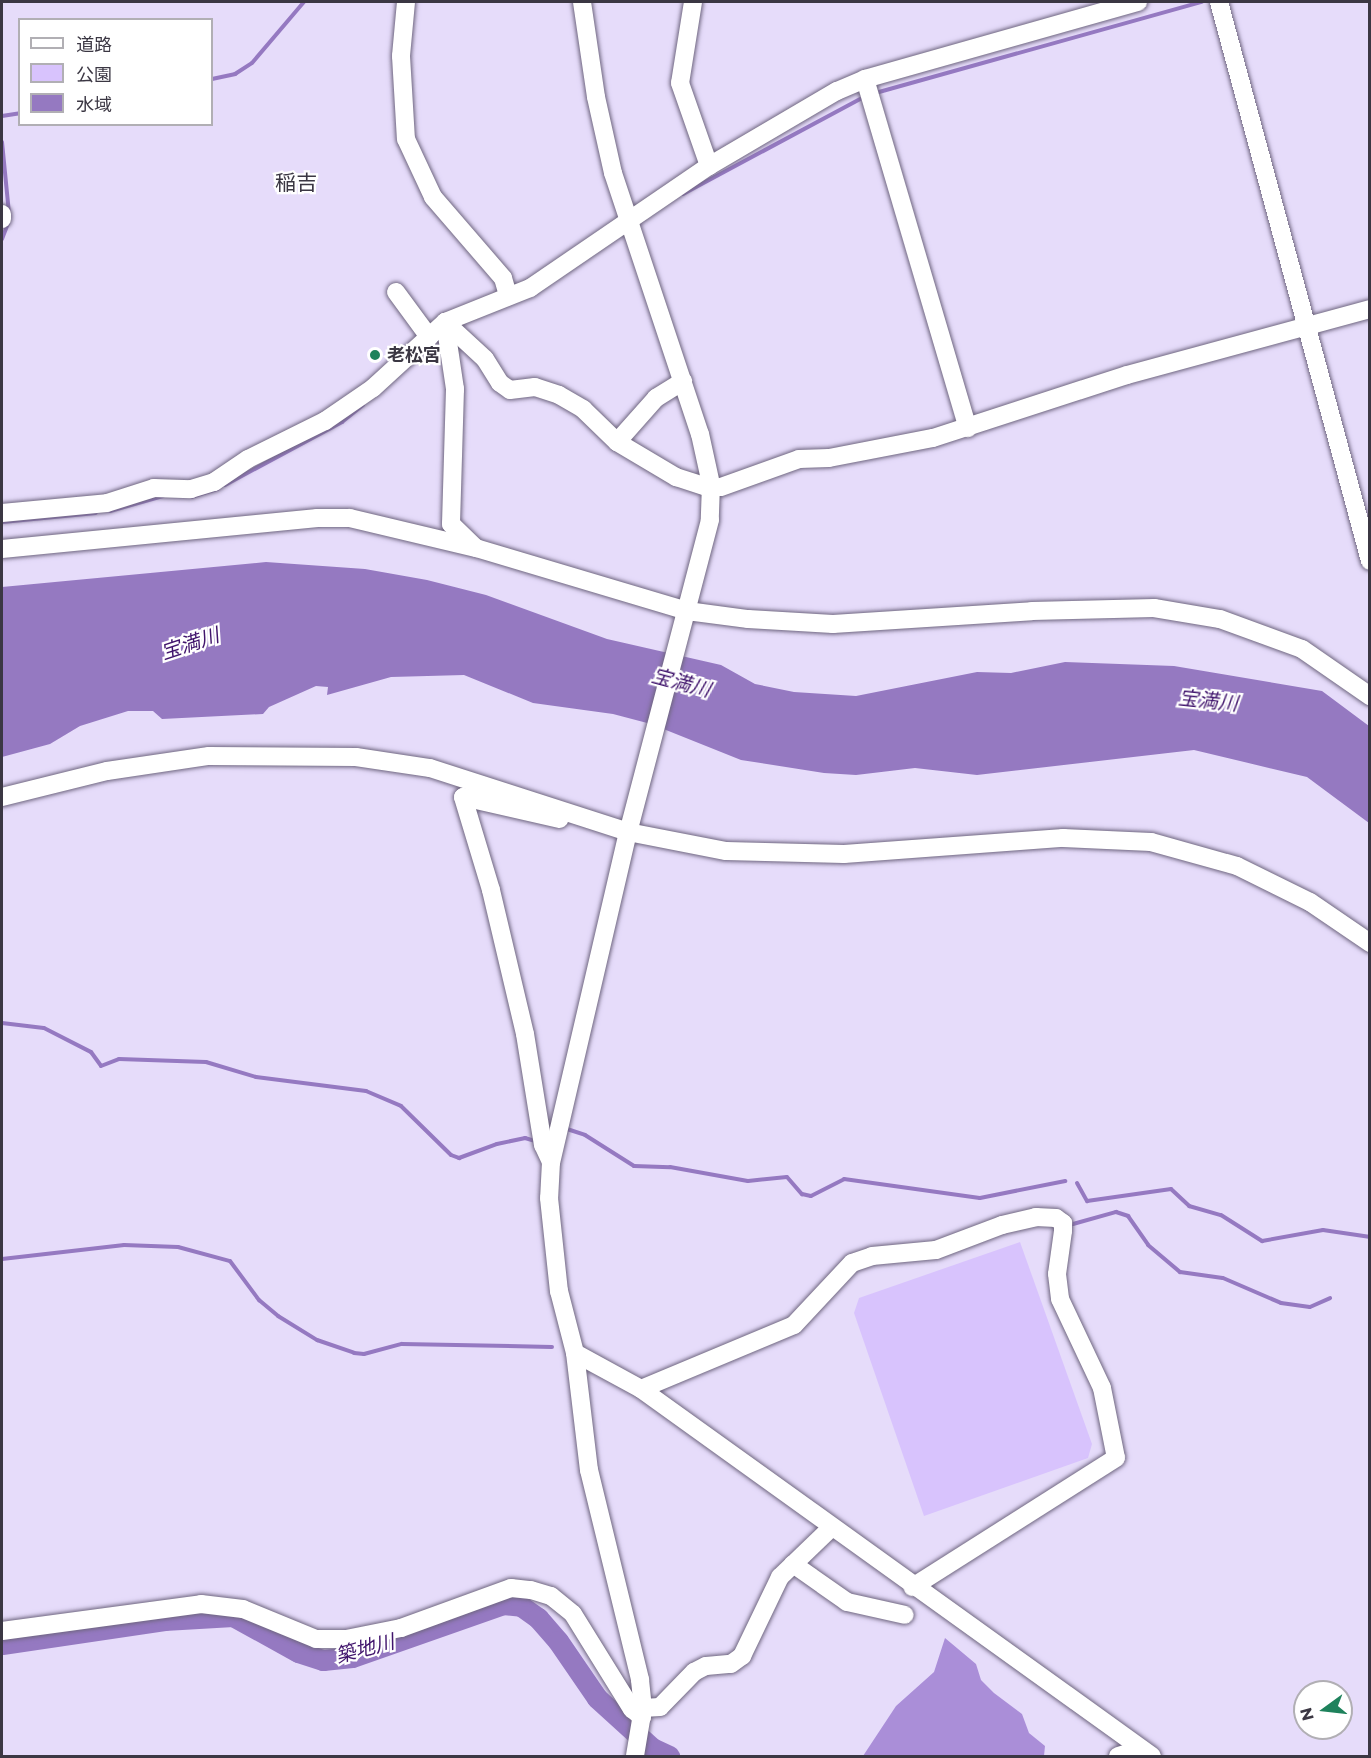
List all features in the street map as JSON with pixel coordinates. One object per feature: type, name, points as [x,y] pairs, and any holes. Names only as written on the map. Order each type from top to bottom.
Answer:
[{"type":"street","points":[[406,2],[401,56],[406,139],[433,197],[503,278],[508,296]]},
{"type":"street","points":[[582,2],[603,133],[628,219],[683,381],[711,484],[710,520],[630,826],[551,1162],[549,1198],[559,1292],[575,1353],[589,1470],[633,1648],[643,1716],[634,1756]]},
{"type":"street","points":[[693,2],[680,83],[709,166]]},
{"type":"street","points":[[2,513],[106,503],[154,488],[191,489],[214,482],[248,459],[325,421],[373,388],[445,322],[530,288],[628,219],[709,166],[837,91],[865,79],[1138,2]]},
{"type":"street","points":[[1219,2],[1370,561]]},
{"type":"street","points":[[865,79],[968,428]]},
{"type":"street","points":[[2,214],[2,219]]},
{"type":"street","points":[[396,292],[429,338]]},
{"type":"street","points":[[445,322],[485,359],[510,390],[536,387],[559,394],[583,409],[617,442],[676,477],[713,487],[799,459],[830,458],[968,428],[1127,375],[1370,309]]},
{"type":"street","points":[[445,322],[455,389],[451,524],[476,548]]},
{"type":"street","points":[[617,442],[656,398],[683,381]]},
{"type":"street","points":[[2,549],[317,518],[350,518],[417,532],[476,548],[685,619],[833,624],[1032,610],[1154,608],[1220,619],[1281,639],[1330,666],[1370,696]]},
{"type":"street","points":[[417,532],[451,524]]},
{"type":"street","points":[[2,797],[106,771],[197,758],[356,757],[430,768],[591,820]]},
{"type":"street","points":[[551,1162],[543,1145],[525,1034],[491,890],[463,797],[552,818],[591,820],[630,826],[726,851],[790,856],[1064,838],[1151,842],[1237,866],[1310,902],[1370,943]]},
{"type":"street","points":[[641,1389],[794,1325],[852,1263],[872,1256],[936,1251],[1002,1225],[1036,1217],[1056,1218],[1063,1223],[1057,1274],[1060,1299],[1102,1388],[1116,1458],[913,1587]]},
{"type":"street","points":[[575,1353],[641,1389],[913,1587],[1147,1753]]},
{"type":"street","points":[[643,1716],[660,1707],[694,1672],[706,1666],[731,1664],[742,1656],[771,1591],[793,1564],[831,1528]]},
{"type":"street","points":[[793,1564],[847,1602],[905,1615]]},
{"type":"street","points":[[2,1631],[201,1604],[243,1609],[315,1639],[346,1639],[401,1628],[511,1588],[531,1590],[551,1596],[573,1614],[632,1709],[643,1716]]},
{"type":"street","points":[[1118,1756],[1147,1753]]},
{"type":"green space","points":[[1020,1242],[1092,1444],[1088,1458],[924,1516],[854,1313],[859,1298]]},
{"type":"shaded area","points":[[945,1638],[976,1664],[981,1680],[994,1693],[1022,1714],[1029,1733],[1045,1746],[1044,1756],[863,1756],[896,1706],[934,1672]]},
{"type":"water","name":"宝満川","points":[[266,562],[365,569],[427,580],[486,595],[607,639],[721,665],[755,684],[794,692],[856,696],[977,672],[1011,673],[1065,662],[1174,666],[1322,691],[1369,726],[1369,823],[1307,777],[1194,750],[977,775],[915,768],[856,775],[824,773],[741,760],[651,724],[613,714],[533,703],[464,675],[391,677],[327,695],[328,687],[316,686],[269,707],[263,714],[162,719],[153,711],[128,711],[80,726],[50,744],[2,757],[2,587]]},
{"type":"waterway","points":[[213,79],[235,74],[252,63],[304,2]]},
{"type":"waterway","points":[[879,92],[1202,2]]},
{"type":"waterway","points":[[683,194],[860,99]]},
{"type":"waterway","points":[[2,116],[18,113]]},
{"type":"waterway","points":[[2,142],[9,213]]},
{"type":"waterway","points":[[2,239],[8,223]]},
{"type":"waterway","points":[[225,485],[342,422],[363,405]]},
{"type":"waterway","points":[[191,497],[218,489]]},
{"type":"waterway","points":[[110,511],[163,496]]},
{"type":"waterway","points":[[2,522],[96,513]]},
{"type":"waterway","points":[[2,1023],[44,1028],[91,1052],[101,1066],[119,1059],[206,1062],[256,1077],[366,1091],[401,1106],[451,1155],[459,1158],[497,1144],[525,1138],[535,1141]]},
{"type":"waterway","points":[[567,1129],[585,1135],[634,1166],[670,1167],[748,1181],[787,1177],[802,1194],[811,1196],[844,1179],[980,1198],[1065,1181]]},
{"type":"waterway","points":[[1077,1183],[1087,1201],[1171,1189],[1189,1206],[1221,1215],[1262,1241],[1323,1230],[1370,1237]]},
{"type":"waterway","points":[[1073,1224],[1116,1212],[1128,1216],[1148,1245],[1180,1272],[1223,1278],[1281,1303],[1310,1307],[1330,1298]]},
{"type":"waterway","points":[[2,1259],[124,1245],[178,1247],[230,1261],[259,1300],[278,1316],[317,1340],[354,1353],[364,1354],[402,1344],[552,1347]]},
{"type":"waterway","name":"築地川","points":[[2,1644],[164,1620],[233,1616],[298,1652],[323,1660],[352,1657],[503,1604],[521,1606],[538,1618],[558,1641],[597,1698],[652,1748],[669,1756]]},
{"type":"place","name":"老松宮","points":[[375,355]]},
{"type":"district","name":"稲吉","points":[[296,183]]}]
